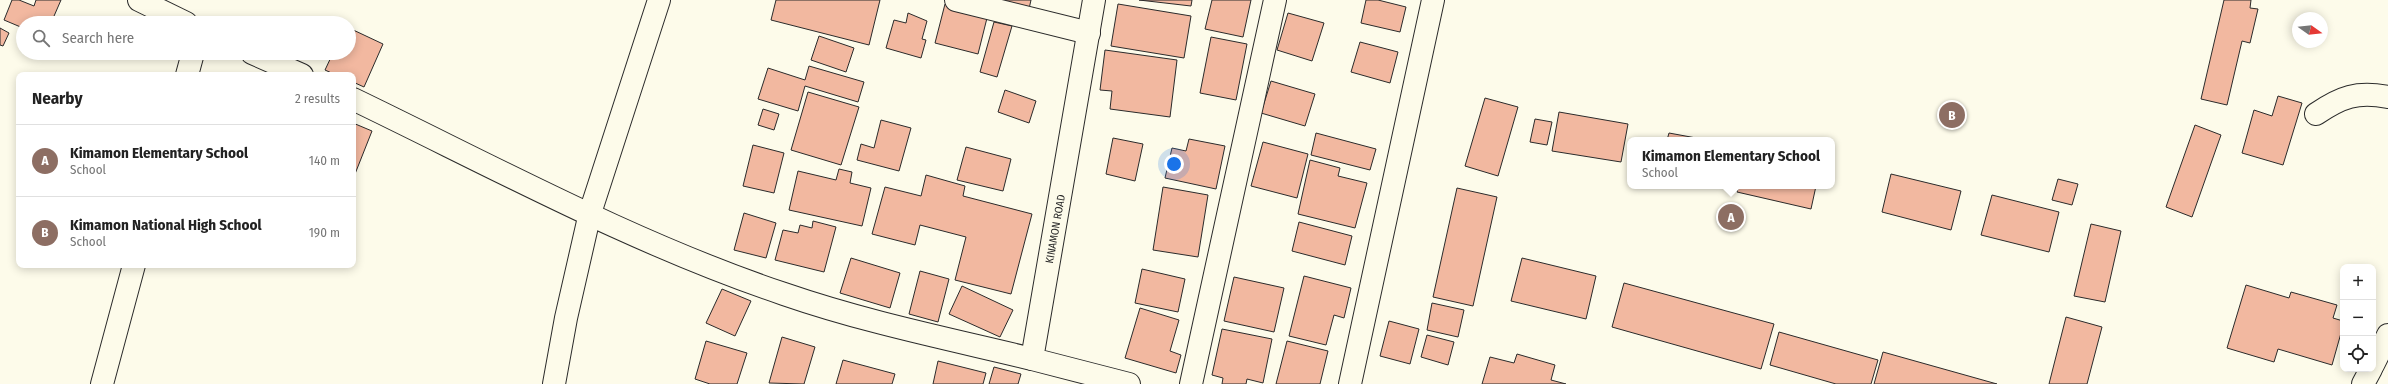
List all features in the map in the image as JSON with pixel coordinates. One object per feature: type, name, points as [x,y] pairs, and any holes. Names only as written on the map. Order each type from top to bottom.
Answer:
[{"type":"street","points":[[139,0],[172,16]]},
{"type":"street","points":[[554,384],[566,318],[590,213],[659,0]]},
{"type":"street","points":[[956,0],[1089,33]]},
{"type":"street","name":"KINAMON ROAD","points":[[1032,359],[1094,0]]},
{"type":"street","points":[[1192,384],[1275,0]]},
{"type":"street","points":[[1350,384],[1433,0]]},
{"type":"street","points":[[188,72],[191,60]]},
{"type":"street","points":[[268,60],[295,72]]},
{"type":"street","points":[[2316,114],[2338,99],[2358,94],[2388,97]]},
{"type":"street","points":[[356,100],[660,245],[782,294],[839,312],[1129,384]]},
{"type":"street","points":[[102,384],[133,268]]},
{"type":"street","points":[[2376,359],[2388,335]]},
{"type":"street","points":[[2363,384],[2369,372]]},
{"type":"building","points":[[12,0],[19,0],[34,6],[36,0],[61,0],[54,16],[16,16],[16,25],[4,20]]},
{"type":"building","points":[[776,0],[880,0],[869,45],[771,20]]},
{"type":"building","points":[[992,0],[1031,0],[1029,9]]},
{"type":"building","points":[[1139,0],[1192,0],[1191,6]]},
{"type":"building","points":[[1212,0],[1251,0],[1243,37],[1205,29]]},
{"type":"building","points":[[1366,0],[1378,0],[1406,7],[1400,32],[1361,23]]},
{"type":"building","points":[[2224,0],[2251,0],[2250,8],[2258,9],[2250,43],[2242,41],[2227,105],[2201,99]]},
{"type":"building","points":[[945,4],[988,14],[978,54],[935,43]]},
{"type":"building","points":[[1118,4],[1191,16],[1184,58],[1111,46]]},
{"type":"building","points":[[908,13],[927,21],[922,39],[926,40],[921,58],[886,48],[894,20],[906,23]]},
{"type":"building","points":[[1288,13],[1324,23],[1312,61],[1277,50]]},
{"type":"building","points":[[994,22],[1012,26],[997,77],[980,72]]},
{"type":"building","points":[[0,28],[9,33],[3,46],[0,45]]},
{"type":"building","points":[[356,31],[383,44],[364,87],[356,83],[356,72],[329,72],[325,70],[330,60],[356,60]]},
{"type":"building","points":[[819,36],[854,48],[846,72],[811,60]]},
{"type":"building","points":[[1211,37],[1247,44],[1236,100],[1200,93]]},
{"type":"building","points":[[1360,42],[1398,52],[1390,83],[1351,72]]},
{"type":"building","points":[[1105,50],[1177,60],[1170,117],[1110,109],[1112,91],[1100,90]]},
{"type":"building","points":[[809,66],[864,82],[858,102],[805,86],[798,111],[758,99],[768,68],[805,80]]},
{"type":"building","points":[[1271,81],[1315,94],[1305,126],[1261,113]]},
{"type":"building","points":[[1005,90],[1036,101],[1029,123],[998,112]]},
{"type":"building","points":[[808,92],[859,107],[841,165],[791,150]]},
{"type":"building","points":[[2278,96],[2302,103],[2283,165],[2242,153],[2254,110],[2272,116]]},
{"type":"building","points":[[1485,98],[1518,107],[1498,176],[1465,166]]},
{"type":"building","points":[[763,109],[779,114],[774,130],[758,125]]},
{"type":"building","points":[[1559,112],[1628,124],[1621,162],[1552,151]]},
{"type":"building","points":[[1535,119],[1552,122],[1547,145],[1530,142]]},
{"type":"building","points":[[881,120],[911,128],[899,171],[857,160],[861,144],[874,148]]},
{"type":"building","points":[[356,124],[372,131],[356,171]]},
{"type":"building","points":[[2195,125],[2221,135],[2192,217],[2166,207]]},
{"type":"building","points":[[1316,133],[1376,149],[1370,170],[1311,155]]},
{"type":"building","points":[[1669,133],[1691,137],[1668,137]]},
{"type":"building","points":[[1113,138],[1143,144],[1135,181],[1106,174]]},
{"type":"building","points":[[1189,139],[1225,146],[1216,189],[1165,178],[1172,148],[1186,151]]},
{"type":"building","points":[[1263,142],[1308,154],[1297,198],[1251,186]]},
{"type":"building","points":[[753,145],[784,153],[774,193],[743,186]]},
{"type":"building","points":[[966,147],[1011,159],[1003,191],[957,180]]},
{"type":"building","points":[[1310,160],[1340,168],[1338,176],[1367,183],[1355,228],[1298,214]]},
{"type":"building","points":[[839,169],[852,172],[850,183],[871,188],[862,226],[789,210],[798,171],[836,180]]},
{"type":"building","points":[[1891,174],[1961,191],[1951,230],[1882,212]]},
{"type":"building","points":[[926,175],[965,186],[963,196],[1032,214],[1011,294],[955,280],[966,237],[920,225],[915,245],[872,234],[885,187],[921,196]]},
{"type":"building","points":[[2058,179],[2078,184],[2072,205],[2052,200]]},
{"type":"building","points":[[1163,187],[1208,195],[1198,257],[1153,250]]},
{"type":"building","points":[[1457,188],[1497,197],[1473,306],[1433,297]]},
{"type":"building","points":[[1738,189],[1815,189],[1811,209],[1737,192]]},
{"type":"building","points":[[1992,195],[2059,212],[2049,252],[1981,235]]},
{"type":"building","points":[[744,213],[776,223],[766,258],[734,250]]},
{"type":"building","points":[[813,221],[836,227],[824,272],[775,260],[783,230],[798,233],[800,225],[812,228]]},
{"type":"building","points":[[1299,222],[1352,236],[1345,265],[1292,251]]},
{"type":"building","points":[[2091,224],[2121,231],[2105,302],[2074,296]]},
{"type":"building","points":[[851,258],[900,273],[890,308],[840,293]]},
{"type":"building","points":[[1522,258],[1596,276],[1586,319],[1511,301]]},
{"type":"building","points":[[1142,269],[1185,279],[1178,312],[1135,303]]},
{"type":"building","points":[[920,271],[949,279],[938,322],[909,314]]},
{"type":"building","points":[[1304,276],[1351,288],[1344,318],[1334,315],[1326,345],[1289,336]]},
{"type":"building","points":[[1234,277],[1284,288],[1274,332],[1224,321]]},
{"type":"building","points":[[1624,283],[1774,324],[1761,369],[1612,327]]},
{"type":"building","points":[[2246,285],[2289,298],[2291,292],[2337,305],[2333,318],[2340,320],[2340,337],[2332,365],[2278,349],[2274,362],[2227,348]]},
{"type":"building","points":[[962,286],[1013,310],[1000,337],[949,314]]},
{"type":"building","points":[[722,289],[751,301],[735,336],[706,323]]},
{"type":"building","points":[[1432,303],[1464,310],[1458,337],[1427,330]]},
{"type":"building","points":[[1140,308],[1179,320],[1170,351],[1181,355],[1176,373],[1125,358]]},
{"type":"building","points":[[2066,317],[2102,327],[2087,384],[2049,384]]},
{"type":"building","points":[[1389,321],[1419,329],[1410,364],[1380,356]]},
{"type":"building","points":[[1222,329],[1272,339],[1263,383],[1247,379],[1246,384],[1222,384],[1223,378],[1212,375]]},
{"type":"building","points":[[1779,332],[1878,360],[1871,384],[1836,384],[1770,365]]},
{"type":"building","points":[[1427,335],[1454,342],[1448,365],[1421,357]]},
{"type":"building","points":[[782,337],[815,347],[804,384],[769,383]]},
{"type":"building","points":[[706,341],[747,353],[737,384],[710,384],[695,379]]},
{"type":"building","points":[[1287,341],[1328,351],[1320,384],[1276,384]]},
{"type":"building","points":[[1883,352],[1997,384],[1874,384]]},
{"type":"building","points":[[1517,354],[1555,365],[1551,380],[1566,384],[1482,384],[1490,357],[1514,363]]},
{"type":"building","points":[[843,360],[895,374],[892,384],[836,384]]},
{"type":"building","points":[[938,361],[986,373],[983,384],[933,384]]},
{"type":"building","points":[[994,367],[1021,374],[1018,384],[989,384]]},
{"type":"place","name":"Kimamon National High School","points":[[1952,115]]},
{"type":"place","name":"Kimamon Elementary School","points":[[1731,217]]}]
